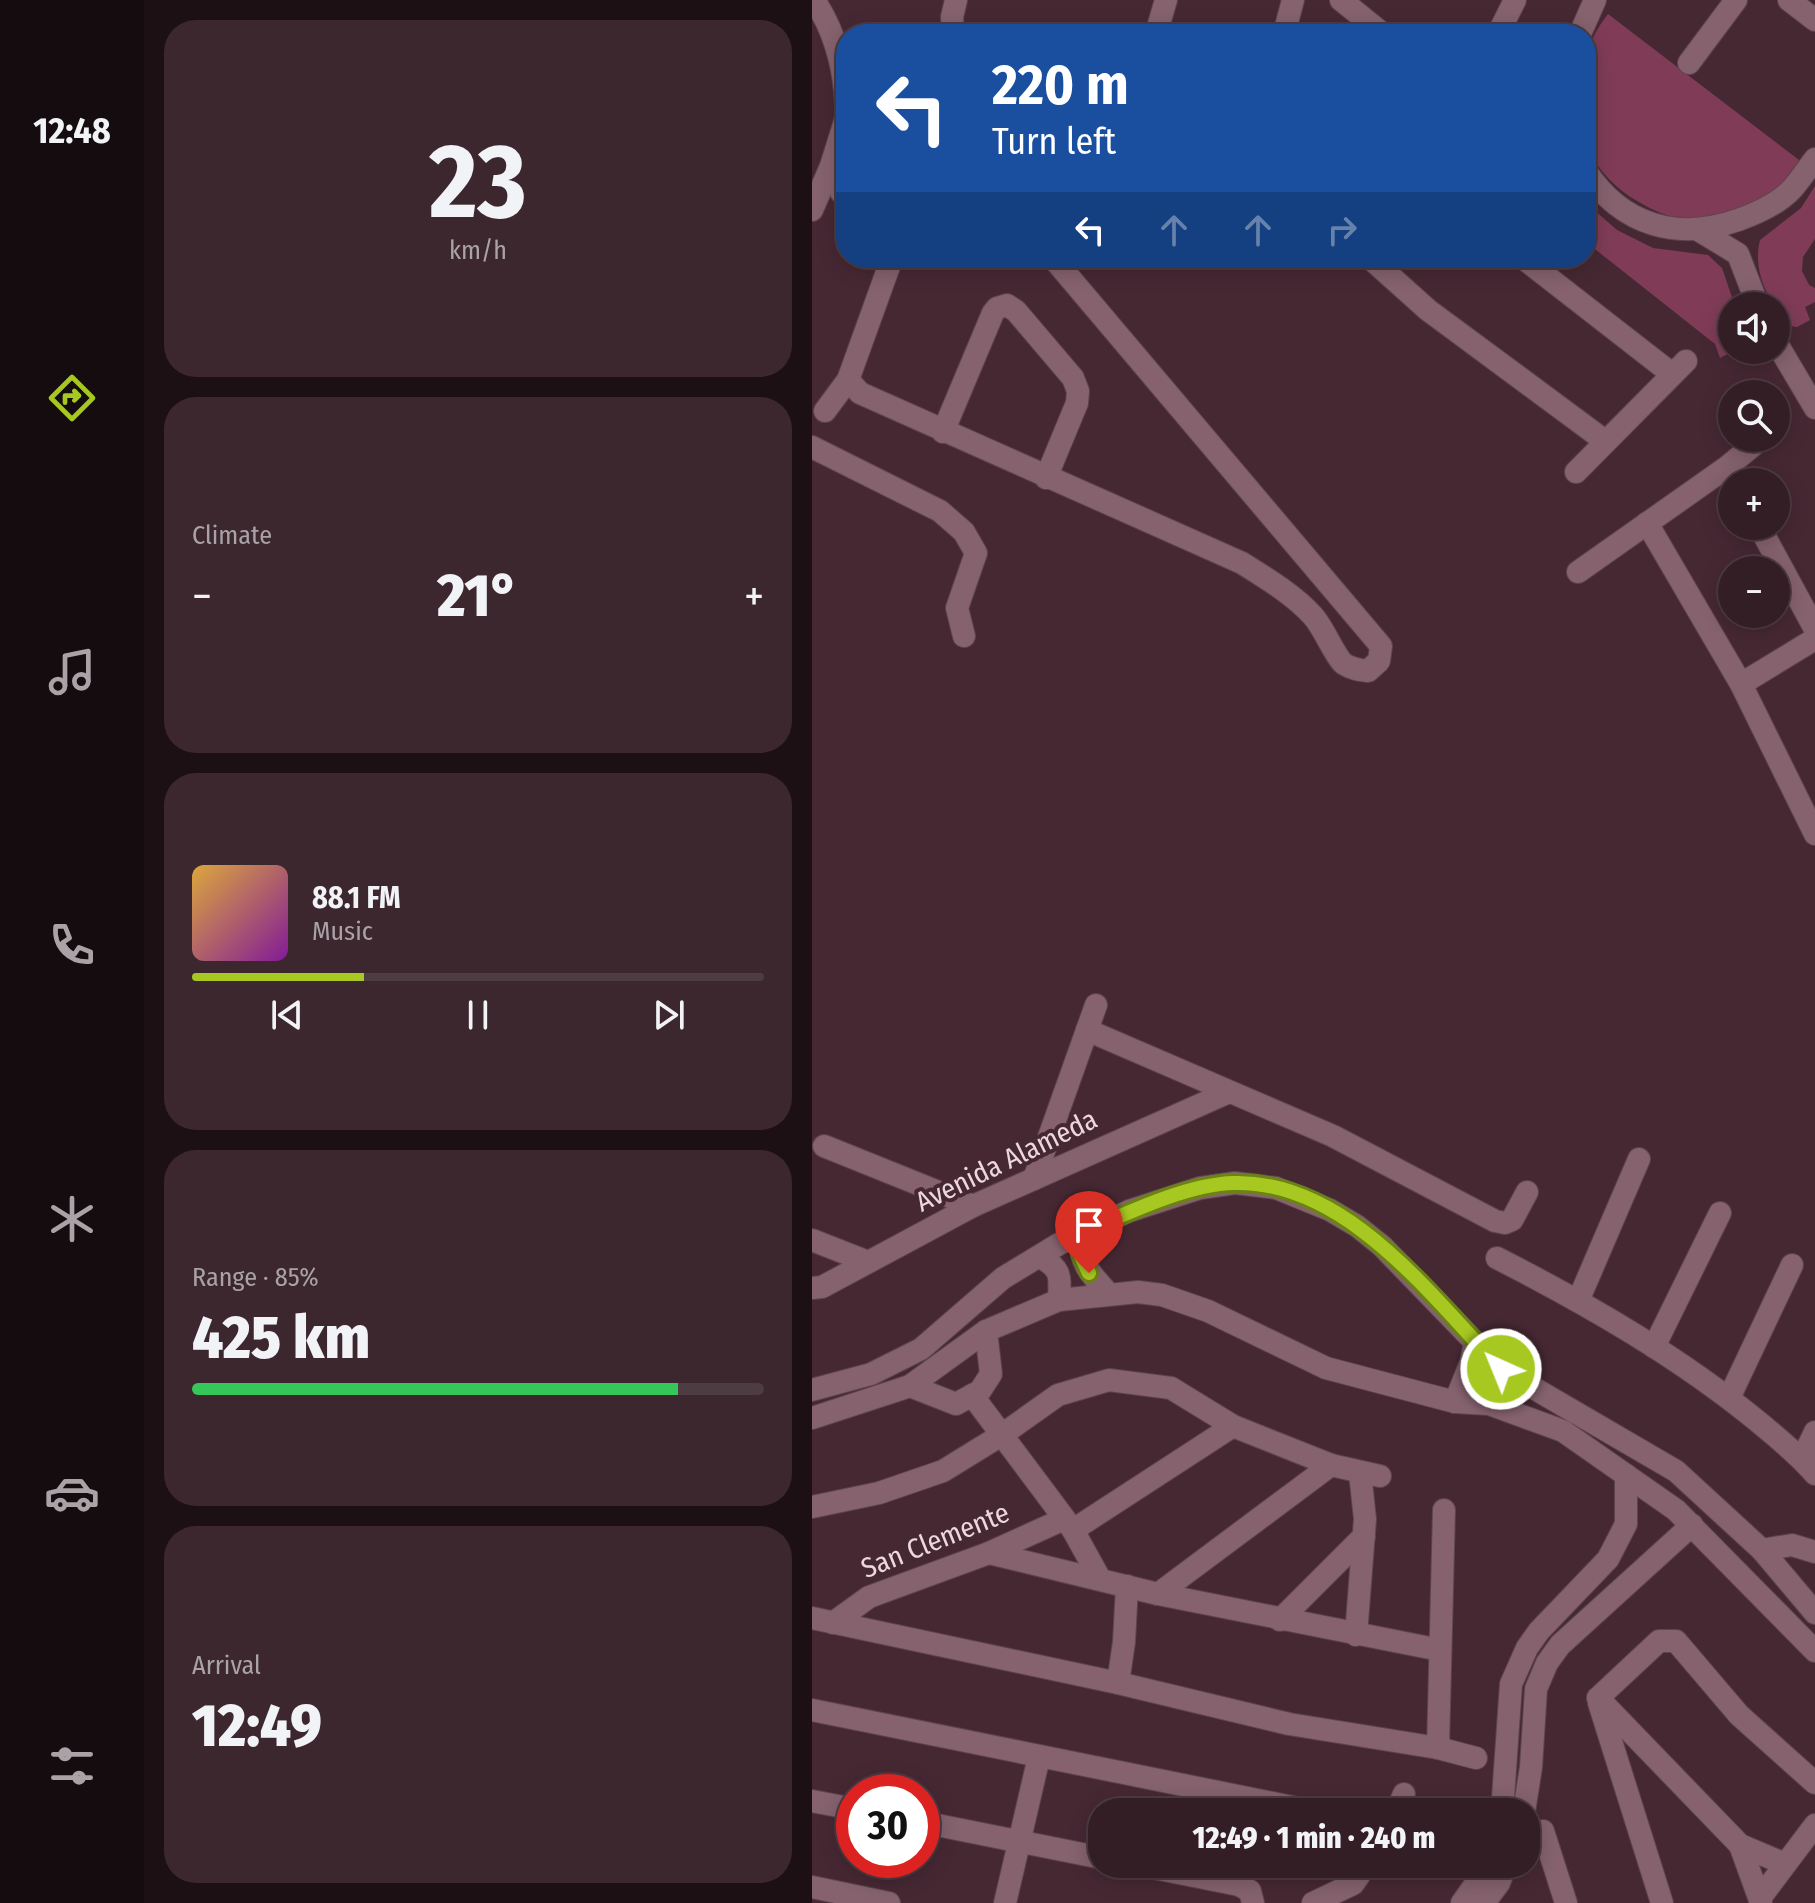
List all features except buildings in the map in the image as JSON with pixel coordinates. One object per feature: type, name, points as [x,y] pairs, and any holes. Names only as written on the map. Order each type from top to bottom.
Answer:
[{"type":"street","points":[[814,0],[836,46]]},
{"type":"street","points":[[954,24],[956,0]]},
{"type":"street","points":[[1159,24],[1166,0]]},
{"type":"street","points":[[1287,24],[1293,0]]},
{"type":"street","points":[[1341,0],[1371,24]]},
{"type":"street","points":[[1584,24],[1595,0]]},
{"type":"street","points":[[1689,63],[1736,0]]},
{"type":"street","points":[[1789,0],[1815,20]]},
{"type":"street","points":[[1501,24],[1508,3]]},
{"type":"street","points":[[812,210],[836,150]]},
{"type":"street","points":[[1596,182],[1615,204],[1634,216],[1656,225],[1700,231],[1756,214],[1791,190],[1815,159]]},
{"type":"street","points":[[1738,254],[1756,214]]},
{"type":"street","points":[[1700,231],[1738,254],[1753,292]]},
{"type":"street","points":[[825,411],[848,380],[888,268]]},
{"type":"street","points":[[848,380],[860,393],[943,432],[1242,563],[1269,580],[1312,615],[1328,636],[1341,662],[1355,670],[1368,671],[1379,661],[1381,646],[1061,268]]},
{"type":"street","points":[[1381,268],[1428,310],[1605,441]]},
{"type":"street","points":[[1537,268],[1679,368],[1576,472]]},
{"type":"street","points":[[943,432],[993,313],[1007,305],[1016,311],[1073,378],[1078,391],[1077,403],[1046,478]]},
{"type":"street","points":[[1789,364],[1815,408]]},
{"type":"street","points":[[812,447],[940,511],[964,532],[976,553],[957,608],[964,636]]},
{"type":"street","points":[[1736,468],[1749,452]]},
{"type":"street","points":[[1578,572],[1647,523],[1718,482]]},
{"type":"street","points":[[1647,523],[1741,684],[1815,834]]},
{"type":"street","points":[[1767,540],[1815,629]]},
{"type":"street","points":[[1741,684],[1815,639]]},
{"type":"street","points":[[1034,1179],[1096,1005]]},
{"type":"street","points":[[1087,1030],[1333,1136],[1495,1221],[1505,1223],[1512,1220],[1527,1192]]},
{"type":"street","name":"Avenida Alameda","points":[[812,1288],[822,1287],[973,1206],[1066,1162],[1229,1092]]},
{"type":"street","points":[[824,1146],[973,1206]]},
{"type":"street","points":[[1578,1301],[1639,1159]]},
{"type":"street","points":[[812,1390],[871,1374],[921,1349],[1003,1278],[1079,1234],[1129,1211],[1200,1188],[1235,1183],[1276,1188],[1306,1199],[1357,1226],[1382,1246],[1501,1369],[1676,1471],[1762,1550],[1815,1613]]},
{"type":"street","points":[[1654,1347],[1720,1213]]},
{"type":"street","points":[[1079,1234],[1080,1254],[1089,1273],[1108,1293]]},
{"type":"street","points":[[812,1240],[868,1262]]},
{"type":"street","points":[[1040,1257],[1055,1266],[1060,1278],[1059,1300]]},
{"type":"street","points":[[1497,1258],[1578,1301],[1654,1347],[1729,1398],[1809,1466]]},
{"type":"street","points":[[1729,1398],[1792,1265]]},
{"type":"street","points":[[812,1418],[910,1386],[986,1331],[1059,1300],[1108,1293],[1162,1295],[1187,1302],[1326,1368],[1455,1402],[1489,1404],[1563,1431],[1676,1510],[1815,1651]]},
{"type":"street","points":[[910,1386],[956,1404],[980,1391],[991,1374],[986,1331]]},
{"type":"street","points":[[1455,1402],[1471,1362],[1475,1342]]},
{"type":"street","points":[[1489,1404],[1490,1386],[1501,1369]]},
{"type":"street","points":[[812,1507],[879,1493],[943,1471],[1058,1395],[1109,1380],[1171,1388],[1233,1426],[1331,1465],[1370,1474],[1356,1635]]},
{"type":"street","points":[[972,1395],[1068,1524],[1100,1579]]},
{"type":"street","name":"San Clemente","points":[[822,1621],[869,1597],[1068,1524],[1233,1426]]},
{"type":"street","points":[[1809,1466],[1815,1432]]},
{"type":"street","points":[[1158,1594],[1331,1465]]},
{"type":"street","points":[[1503,1798],[1511,1684],[1527,1648],[1539,1631],[1608,1559],[1626,1524],[1626,1475]]},
{"type":"street","points":[[1438,1748],[1444,1510]]},
{"type":"street","points":[[1526,1798],[1536,1689],[1547,1663],[1560,1645],[1692,1525]]},
{"type":"street","points":[[1280,1620],[1364,1536]]},
{"type":"street","points":[[1762,1550],[1792,1545],[1815,1552]]},
{"type":"street","points":[[989,1553],[1158,1594],[1440,1650]]},
{"type":"street","points":[[1118,1683],[1127,1586]]},
{"type":"street","points":[[822,1621],[1118,1683],[1289,1724],[1438,1748],[1476,1758]]},
{"type":"street","points":[[1598,1698],[1659,1641],[1676,1641],[1739,1715],[1815,1783]]},
{"type":"street","points":[[1527,1648],[1547,1663]]},
{"type":"street","points":[[1598,1698],[1740,1845],[1785,1864]]},
{"type":"street","points":[[1598,1698],[1662,1903]]},
{"type":"street","points":[[812,1710],[1246,1798]]},
{"type":"street","points":[[1005,1903],[1039,1757]]},
{"type":"street","points":[[812,1801],[836,1806]]},
{"type":"street","points":[[1761,1901],[1815,1825]]},
{"type":"street","points":[[940,1826],[1088,1855]]},
{"type":"street","points":[[1543,1831],[1566,1903]]},
{"type":"street","points":[[1740,1845],[1761,1901]]},
{"type":"street","points":[[1204,1878],[1239,1885],[1250,1891],[1253,1903]]},
{"type":"street","points":[[1313,1903],[1353,1884],[1357,1878]]},
{"type":"street","points":[[1462,1903],[1480,1878]]},
{"type":"street","points":[[1484,1903],[1501,1878]]},
{"type":"street","points":[[812,1887],[889,1903]]},
{"type":"shaded area","points":[[1608,14],[1803,163],[1788,181],[1759,203],[1716,217],[1673,217],[1629,196],[1596,163],[1596,32]]},
{"type":"shaded area","points":[[1815,186],[1815,239],[1803,257],[1802,271],[1809,285],[1815,288],[1815,302],[1805,307],[1810,320],[1797,327],[1790,326],[1790,292],[1766,292],[1760,276],[1758,252],[1760,240],[1801,208]]},
{"type":"shaded area","points":[[1596,212],[1617,230],[1653,248],[1708,255],[1722,268],[1730,292],[1718,292],[1718,352],[1715,344],[1596,250]]},
{"type":"route","points":[[1089,1273],[1080,1254],[1079,1234],[1129,1211],[1200,1188],[1235,1183],[1276,1188],[1330,1210],[1382,1246],[1501,1369]]}]
